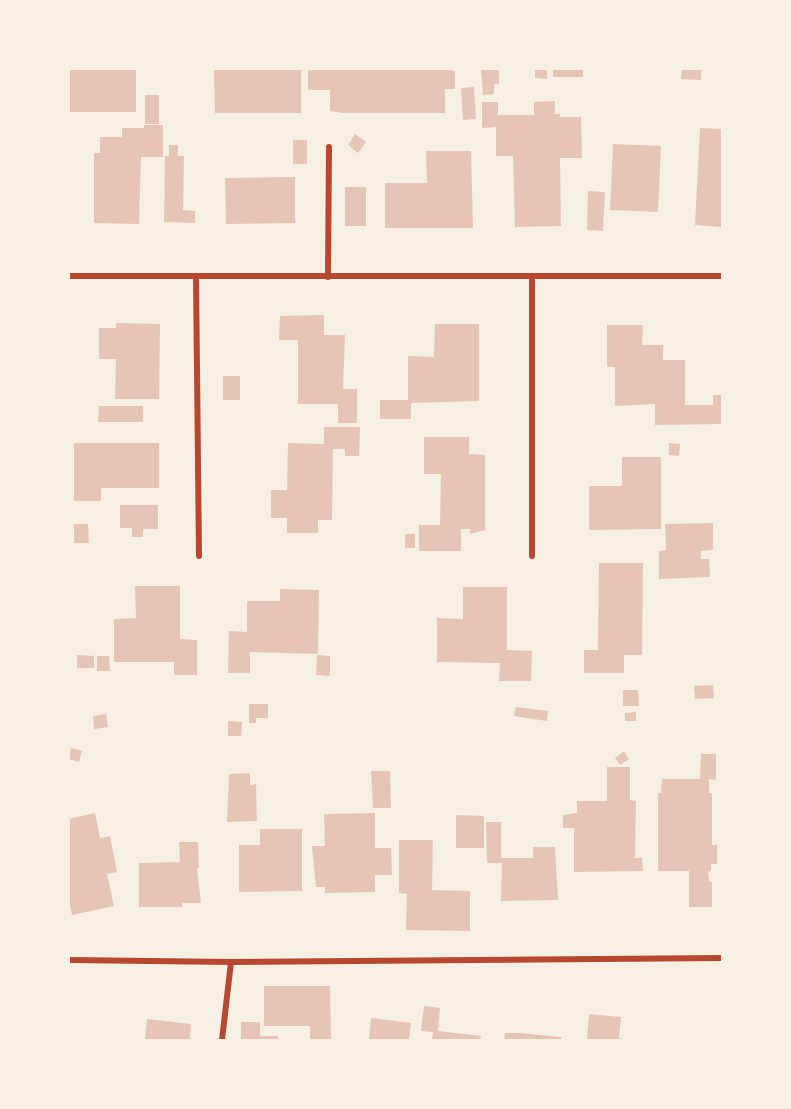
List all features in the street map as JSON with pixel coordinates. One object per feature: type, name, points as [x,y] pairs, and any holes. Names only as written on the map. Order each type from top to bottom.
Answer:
[{"type":"street","points":[[328,277],[329,147]]},
{"type":"street","points":[[69,276],[196,278],[722,276]]},
{"type":"street","points":[[532,276],[532,556]]},
{"type":"street","points":[[196,278],[199,556]]},
{"type":"street","points":[[69,960],[231,962],[722,958]]},
{"type":"street","points":[[222,1040],[231,962]]},
{"type":"building","points":[[69,69],[136,69],[136,112],[69,112]]},
{"type":"building","points":[[214,69],[301,69],[301,113],[215,113]]},
{"type":"building","points":[[308,69],[444,69],[455,71],[455,89],[445,89],[445,113],[343,113],[330,111],[330,90],[308,90]]},
{"type":"building","points":[[481,69],[499,69],[499,84],[494,84],[494,94],[483,95]]},
{"type":"building","points":[[535,69],[547,69],[547,79],[535,78]]},
{"type":"building","points":[[553,69],[583,69],[583,77],[553,77]]},
{"type":"building","points":[[682,69],[701,69],[701,80],[681,79]]},
{"type":"building","points":[[474,87],[476,119],[463,120],[461,88]]},
{"type":"building","points":[[145,95],[159,95],[159,124],[145,124]]},
{"type":"building","points":[[555,101],[555,114],[560,114],[560,117],[581,117],[582,158],[560,158],[561,226],[515,227],[513,156],[496,156],[496,127],[482,128],[482,102],[498,102],[498,115],[534,115],[534,102]]},
{"type":"building","points":[[144,125],[163,125],[163,157],[141,157],[139,224],[94,223],[94,153],[100,153],[100,137],[122,137],[122,128],[144,128]]},
{"type":"building","points":[[700,128],[722,129],[722,227],[695,225]]},
{"type":"building","points":[[355,134],[366,142],[358,153],[348,145]]},
{"type":"building","points":[[293,140],[307,140],[307,164],[293,164]]},
{"type":"building","points":[[613,144],[661,146],[658,212],[610,210]]},
{"type":"building","points":[[169,145],[178,145],[178,156],[184,156],[183,210],[195,211],[195,223],[164,222],[165,156],[169,156]]},
{"type":"building","points":[[426,151],[471,151],[473,228],[385,228],[385,183],[427,183]]},
{"type":"building","points":[[295,177],[295,223],[226,224],[225,178]]},
{"type":"building","points":[[345,187],[366,187],[366,226],[345,226]]},
{"type":"building","points":[[588,191],[605,192],[603,231],[587,230]]},
{"type":"building","points":[[324,315],[324,335],[345,335],[343,389],[357,389],[357,423],[338,423],[338,404],[298,404],[298,340],[279,340],[280,316]]},
{"type":"building","points":[[116,323],[160,324],[159,399],[115,399],[116,359],[99,359],[99,328],[116,328]]},
{"type":"building","points":[[435,324],[479,324],[479,401],[411,403],[411,419],[380,419],[380,400],[408,400],[408,356],[434,357]]},
{"type":"building","points":[[607,325],[643,325],[642,345],[663,345],[663,360],[685,360],[685,405],[713,405],[713,395],[722,395],[722,424],[655,425],[655,404],[615,406],[615,367],[607,367]]},
{"type":"building","points":[[223,376],[240,376],[240,400],[223,400]]},
{"type":"building","points":[[99,406],[143,406],[143,422],[98,422]]},
{"type":"building","points":[[324,427],[360,427],[359,456],[345,456],[345,449],[333,449],[332,520],[318,520],[318,533],[287,533],[287,518],[271,518],[271,490],[287,490],[288,443],[324,444]]},
{"type":"building","points":[[424,437],[469,437],[469,454],[485,455],[485,530],[470,534],[470,529],[461,529],[461,551],[419,551],[419,525],[440,525],[441,474],[424,474]]},
{"type":"building","points":[[74,443],[159,443],[159,488],[101,488],[101,501],[74,501]]},
{"type":"building","points":[[669,443],[680,444],[679,456],[669,455]]},
{"type":"building","points":[[622,457],[661,457],[661,529],[589,530],[589,486],[622,486]]},
{"type":"building","points":[[120,505],[158,505],[158,529],[143,529],[143,537],[132,537],[132,528],[120,528]]},
{"type":"building","points":[[713,523],[713,550],[701,551],[701,559],[709,559],[710,577],[659,579],[659,551],[666,550],[665,524]]},
{"type":"building","points":[[74,524],[88,524],[89,543],[74,543]]},
{"type":"building","points":[[405,534],[415,534],[415,548],[405,548]]},
{"type":"building","points":[[599,563],[643,563],[642,655],[624,655],[624,673],[584,673],[584,650],[598,650]]},
{"type":"building","points":[[135,586],[180,586],[180,639],[197,640],[197,675],[174,675],[174,662],[114,662],[114,619],[136,618]]},
{"type":"building","points":[[463,587],[507,587],[507,650],[532,651],[531,681],[499,681],[500,663],[437,662],[437,618],[463,619]]},
{"type":"building","points":[[280,589],[319,590],[318,654],[250,652],[250,673],[228,673],[229,631],[247,632],[247,601],[280,601]]},
{"type":"building","points":[[77,655],[94,656],[94,668],[77,668]]},
{"type":"building","points":[[317,655],[330,656],[330,676],[316,675]]},
{"type":"building","points":[[97,656],[109,656],[110,671],[97,671]]},
{"type":"building","points":[[713,685],[714,698],[695,699],[694,686]]},
{"type":"building","points":[[623,690],[638,690],[639,706],[623,706]]},
{"type":"building","points":[[249,704],[268,704],[268,718],[256,718],[256,723],[249,723]]},
{"type":"building","points":[[516,707],[548,711],[547,721],[514,716]]},
{"type":"building","points":[[636,712],[636,721],[625,721],[625,713]]},
{"type":"building","points":[[106,714],[108,727],[94,729],[93,716]]},
{"type":"building","points":[[228,721],[242,722],[241,736],[228,736]]},
{"type":"building","points":[[71,748],[82,751],[79,762],[69,759]]},
{"type":"building","points":[[624,751],[629,759],[620,765],[615,758]]},
{"type":"building","points":[[701,754],[716,754],[716,780],[709,779],[709,793],[712,793],[712,845],[717,845],[717,864],[711,864],[711,871],[708,872],[709,882],[712,882],[712,907],[689,907],[689,871],[658,871],[658,793],[661,793],[662,779],[700,779]]},
{"type":"building","points":[[607,767],[630,767],[630,800],[636,801],[635,858],[642,858],[643,871],[574,872],[574,828],[563,828],[563,815],[577,813],[577,801],[607,801]]},
{"type":"building","points":[[371,771],[390,771],[391,808],[373,808]]},
{"type":"building","points":[[250,773],[250,785],[256,784],[257,821],[227,822],[229,774]]},
{"type":"building","points":[[95,813],[100,838],[110,836],[117,872],[107,874],[114,906],[72,915],[69,900],[69,819]]},
{"type":"building","points":[[375,813],[375,848],[391,848],[392,875],[375,875],[375,892],[325,893],[325,887],[316,887],[312,846],[325,846],[324,814]]},
{"type":"building","points":[[456,815],[484,816],[484,848],[456,848]]},
{"type":"building","points":[[486,822],[501,822],[501,858],[533,858],[533,847],[555,847],[558,900],[501,901],[502,863],[487,863]]},
{"type":"building","points":[[260,829],[302,829],[302,891],[239,892],[239,845],[260,845]]},
{"type":"building","points":[[399,840],[433,840],[432,890],[470,891],[470,931],[406,930],[407,894],[399,893]]},
{"type":"building","points":[[179,842],[198,842],[199,868],[197,868],[201,903],[182,903],[182,907],[139,907],[139,863],[180,862]]},
{"type":"building","points":[[264,986],[330,986],[331,1040],[310,1040],[310,1026],[264,1026]]},
{"type":"building","points":[[424,1006],[440,1008],[438,1031],[481,1036],[480,1040],[432,1040],[433,1032],[421,1031]]},
{"type":"building","points":[[589,1014],[621,1017],[619,1038],[628,1040],[587,1039]]},
{"type":"building","points":[[371,1018],[411,1023],[409,1040],[369,1040]]},
{"type":"building","points":[[147,1019],[191,1024],[190,1040],[145,1040]]},
{"type":"building","points":[[241,1022],[260,1022],[260,1036],[278,1036],[278,1040],[241,1040]]},
{"type":"building","points":[[505,1033],[561,1037],[561,1040],[504,1040]]}]
